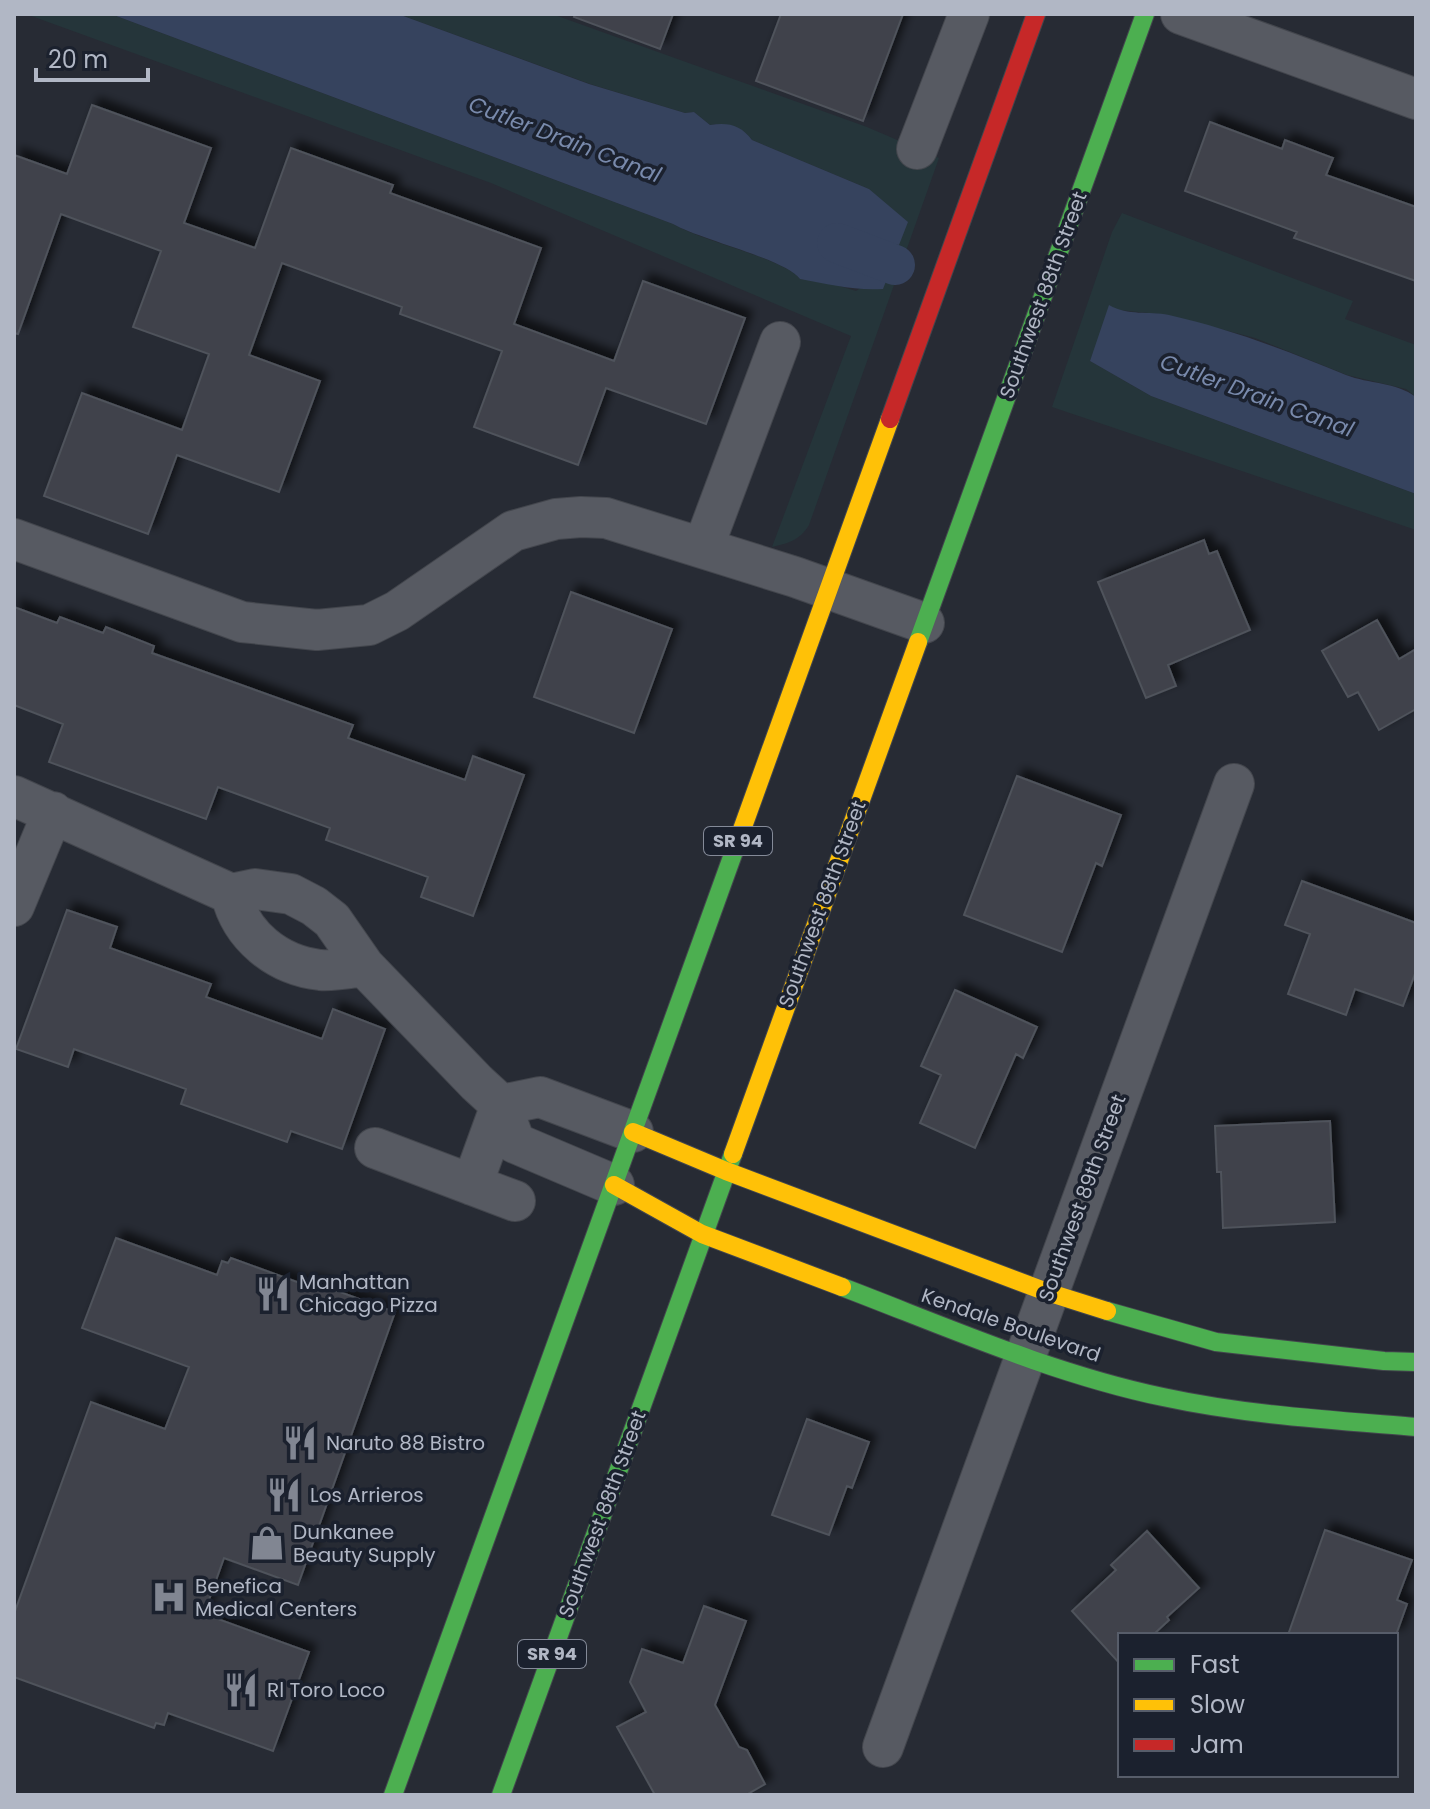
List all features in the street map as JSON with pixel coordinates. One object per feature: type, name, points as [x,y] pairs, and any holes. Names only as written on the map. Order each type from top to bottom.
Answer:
[{"type":"main road","name":"SR 94","points":[[393,1795],[1036,14]]},
{"type":"main road","name":"Southwest 88th Street","points":[[501,1795],[1145,14]]},
{"type":"main road","points":[[633,1132],[726,1171],[1047,1292],[1137,1321],[1216,1342],[1416,1362]]},
{"type":"main road","name":"Kendale Boulevard","points":[[614,1185],[702,1234],[1024,1356],[1162,1397],[1210,1407],[1329,1422],[1416,1427]]},
{"type":"street","points":[[917,149],[969,14]]},
{"type":"street","points":[[1181,14],[1416,99]]},
{"type":"street","points":[[703,548],[780,342]]},
{"type":"street","points":[[14,539],[242,622],[317,630],[369,625],[397,611],[513,531],[556,519],[606,518],[829,589],[924,623]]},
{"type":"street","name":"Southwest 89th Street","points":[[883,1747],[1234,784]]},
{"type":"street","points":[[14,796],[231,894],[255,889],[275,890],[314,906],[332,920],[364,966],[501,1105],[515,1143],[614,1185]]},
{"type":"street","points":[[14,906],[53,812]]},
{"type":"street","points":[[231,894],[242,925],[274,955],[321,970],[364,966]]},
{"type":"street","points":[[501,1105],[540,1097],[633,1132]]},
{"type":"street","points":[[472,1185],[501,1105]]},
{"type":"street","points":[[375,1148],[515,1201]]},
{"type":"shaded area","points":[[26,14],[111,14],[761,257],[800,279],[823,281],[856,291],[892,266],[886,264],[893,243],[869,189],[752,140],[739,129],[728,125],[710,125],[694,112],[685,113],[590,84],[398,14],[552,14],[867,127],[939,158],[809,525],[794,540],[772,547],[851,336],[491,183]]},
{"type":"shaded area","points":[[1122,213],[1353,301],[1345,319],[1416,345],[1416,397],[1406,389],[1347,375],[1255,338],[1167,315],[1119,310],[1090,361],[1151,396],[1416,494],[1416,530],[1052,407],[1112,232]]},
{"type":"water","points":[[111,14],[398,14],[589,84],[685,113],[694,112],[710,125],[734,126],[752,140],[869,189],[908,222],[899,245],[893,244],[886,263],[892,266],[883,289],[852,288],[800,279],[761,257]]},
{"type":"water","points":[[1109,305],[1124,311],[1169,315],[1215,327],[1346,375],[1408,392],[1416,397],[1416,494],[1151,396],[1090,361]]},
{"type":"building","points":[[575,14],[673,14],[660,49],[574,17]]},
{"type":"building","points":[[781,14],[903,14],[863,121],[756,81]]},
{"type":"building","points":[[92,105],[211,148],[184,223],[255,248],[291,148],[393,185],[390,193],[541,248],[514,324],[614,361],[643,281],[745,318],[706,424],[606,388],[578,465],[474,427],[502,351],[400,314],[402,307],[282,263],[249,355],[320,381],[279,492],[177,455],[148,534],[44,496],[82,393],[182,430],[209,354],[133,327],[161,251],[61,214],[18,334],[14,333],[14,155],[67,174]]},
{"type":"building","points":[[1210,122],[1282,149],[1285,140],[1333,158],[1326,175],[1416,207],[1416,281],[1294,238],[1297,232],[1185,191]]},
{"type":"building","points":[[1204,540],[1209,554],[1217,551],[1250,630],[1168,665],[1176,686],[1146,698],[1098,582]]},
{"type":"building","points":[[571,592],[672,629],[634,733],[534,697]]},
{"type":"building","points":[[14,607],[57,623],[60,617],[103,633],[106,627],[154,646],[152,653],[353,725],[348,738],[465,780],[473,756],[524,775],[473,916],[421,897],[428,877],[326,840],[330,828],[218,787],[206,819],[49,762],[63,724],[14,705]]},
{"type":"building","points":[[1377,620],[1399,659],[1416,649],[1416,709],[1379,730],[1358,692],[1348,697],[1322,651]]},
{"type":"building","points":[[1017,776],[1121,815],[1102,866],[1096,863],[1062,952],[964,915]]},
{"type":"building","points":[[1302,881],[1416,923],[1416,971],[1403,1006],[1355,989],[1346,1015],[1288,994],[1310,934],[1285,925]]},
{"type":"building","points":[[67,910],[117,927],[110,948],[211,984],[206,997],[322,1039],[333,1009],[385,1029],[342,1149],[291,1131],[287,1142],[181,1104],[186,1089],[74,1049],[68,1067],[16,1049]]},
{"type":"building","points":[[955,990],[1037,1027],[1023,1058],[1016,1054],[975,1148],[920,1123],[941,1075],[921,1066]]},
{"type":"building","points":[[1330,1121],[1335,1222],[1223,1228],[1215,1126]]},
{"type":"building","points":[[116,1238],[217,1275],[222,1261],[228,1263],[231,1258],[308,1286],[310,1281],[395,1312],[298,1585],[224,1558],[204,1614],[309,1652],[273,1751],[168,1713],[164,1725],[156,1723],[154,1728],[14,1677],[14,1614],[91,1402],[165,1429],[189,1367],[82,1328]]},
{"type":"building","points":[[807,1419],[869,1442],[852,1488],[847,1486],[829,1535],[772,1515]]},
{"type":"building","points":[[1325,1530],[1412,1560],[1397,1600],[1407,1604],[1397,1633],[1289,1633]]},
{"type":"building","points":[[1147,1531],[1199,1588],[1167,1617],[1169,1620],[1155,1633],[1118,1633],[1118,1662],[1072,1611],[1116,1570],[1111,1565]]},
{"type":"building","points":[[704,1606],[746,1621],[715,1705],[739,1747],[747,1750],[765,1784],[746,1795],[655,1795],[617,1727],[646,1712],[630,1682],[642,1649],[683,1663]]},
{"type":"waterway","name":"Cutler Drain Canal","points":[[837,243],[895,265]]},
{"type":"traffic: fast","points":[[918,642],[1145,14]]},
{"type":"traffic: fast","points":[[393,1795],[736,846]]},
{"type":"traffic: fast","points":[[501,1795],[733,1154]]},
{"type":"traffic: fast","points":[[842,1287],[1001,1348],[1122,1387],[1257,1413],[1416,1427]]},
{"type":"traffic: fast","points":[[1107,1311],[1216,1342],[1416,1362]]},
{"type":"traffic: slow","points":[[736,846],[890,419]]},
{"type":"traffic: slow","points":[[733,1154],[918,642]]},
{"type":"traffic: slow","points":[[633,1132],[726,1171],[1047,1292],[1107,1311]]},
{"type":"traffic: slow","points":[[614,1185],[702,1234],[842,1287]]},
{"type":"traffic: jam","points":[[890,419],[1036,14]]},
{"type":"place","name":"Manhattan Chicago Pizza","points":[[273,1294]]},
{"type":"place","name":"Naruto 88 Bistro","points":[[300,1443]]},
{"type":"place","name":"Los Arrieros","points":[[284,1495]]},
{"type":"place","name":"Dunkanee Beauty Supply","points":[[267,1543]]},
{"type":"place","name":"Benefica Medical Centers","points":[[169,1597]]},
{"type":"place","name":"Rl Toro Loco","points":[[241,1690]]}]
